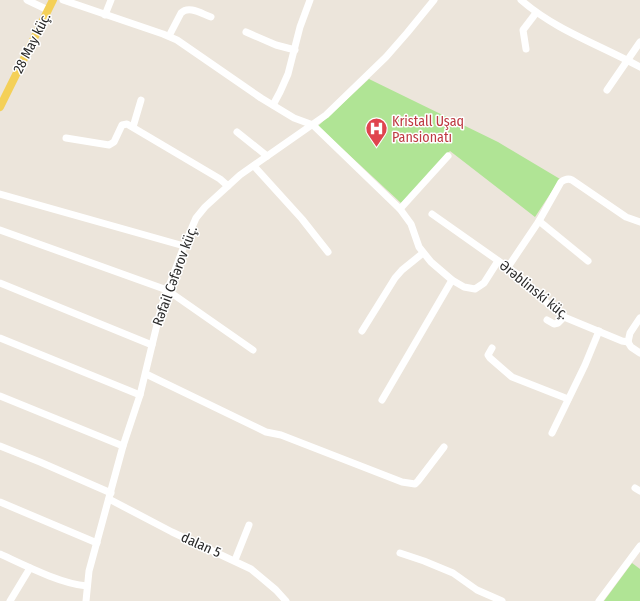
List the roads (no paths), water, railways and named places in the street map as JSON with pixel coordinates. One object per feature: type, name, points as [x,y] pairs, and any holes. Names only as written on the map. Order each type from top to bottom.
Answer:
[{"type":"main road","name":"28 May küç.","points":[[0,107],[53,0]]},
{"type":"street","points":[[28,0],[48,10]]},
{"type":"street","points":[[63,0],[169,36],[185,45],[242,86],[294,118],[299,123],[300,127],[294,138]]},
{"type":"street","points":[[105,15],[111,0]]},
{"type":"street","points":[[273,105],[285,83],[300,27],[310,0]]},
{"type":"street","name":"Rəfail Cəfərov küç.","points":[[86,601],[89,572],[123,446],[146,374],[161,308],[193,224],[201,212],[228,186],[267,156],[326,115],[386,57],[434,0]]},
{"type":"street","points":[[520,0],[536,13],[551,22],[640,66]]},
{"type":"street","points":[[169,36],[184,10],[190,9],[211,17]]},
{"type":"street","points":[[526,49],[523,30],[536,13]]},
{"type":"street","points":[[246,32],[276,45],[295,50]]},
{"type":"street","points":[[607,90],[640,42]]},
{"type":"street","points":[[132,127],[141,100]]},
{"type":"street","points":[[294,118],[313,124],[400,209],[411,224],[423,253],[452,280],[464,287],[475,289],[484,283],[498,261]]},
{"type":"street","points":[[66,138],[109,145],[114,142],[122,125],[127,124],[220,178],[228,186]]},
{"type":"street","points":[[237,132],[267,156]]},
{"type":"street","points":[[400,209],[448,156]]},
{"type":"street","points":[[254,166],[302,219],[328,252]]},
{"type":"street","points":[[508,267],[539,221],[564,179],[568,179],[626,217],[640,222]]},
{"type":"street","points":[[0,194],[184,246]]},
{"type":"street","name":"Ərəblinski küç.","points":[[432,214],[508,267],[564,317],[622,341],[628,342],[631,347],[640,353]]},
{"type":"street","points":[[539,221],[588,261]]},
{"type":"street","points":[[0,230],[167,290],[252,350]]},
{"type":"street","points":[[362,332],[395,278],[402,270],[423,253]]},
{"type":"street","points":[[382,400],[452,280]]},
{"type":"street","points":[[0,283],[152,345]]},
{"type":"street","points":[[547,320],[554,324],[558,324],[564,317]]},
{"type":"street","points":[[628,342],[630,333],[640,318]]},
{"type":"street","points":[[552,433],[588,358],[598,331]]},
{"type":"street","points":[[0,338],[140,395]]},
{"type":"street","points":[[492,348],[488,355],[490,358],[512,376],[568,399]]},
{"type":"street","points":[[146,374],[266,432],[281,435],[402,482],[415,484],[444,447]]},
{"type":"street","points":[[0,396],[123,446]]},
{"type":"street","name":"dalan 5","points":[[0,446],[40,462],[110,496],[172,532],[236,560],[251,569],[276,590],[286,601]]},
{"type":"street","points":[[0,502],[97,543]]},
{"type":"street","points":[[236,560],[249,525]]},
{"type":"street","points":[[599,601],[640,546]]},
{"type":"street","points":[[400,553],[430,563],[453,573],[477,590],[502,601]]},
{"type":"street","points":[[0,554],[30,568],[75,585],[87,586]]},
{"type":"street","points":[[10,601],[30,568]]},
{"type":"place","name":"Kristall Uşaq Pansionatı","points":[[376,148]]}]
